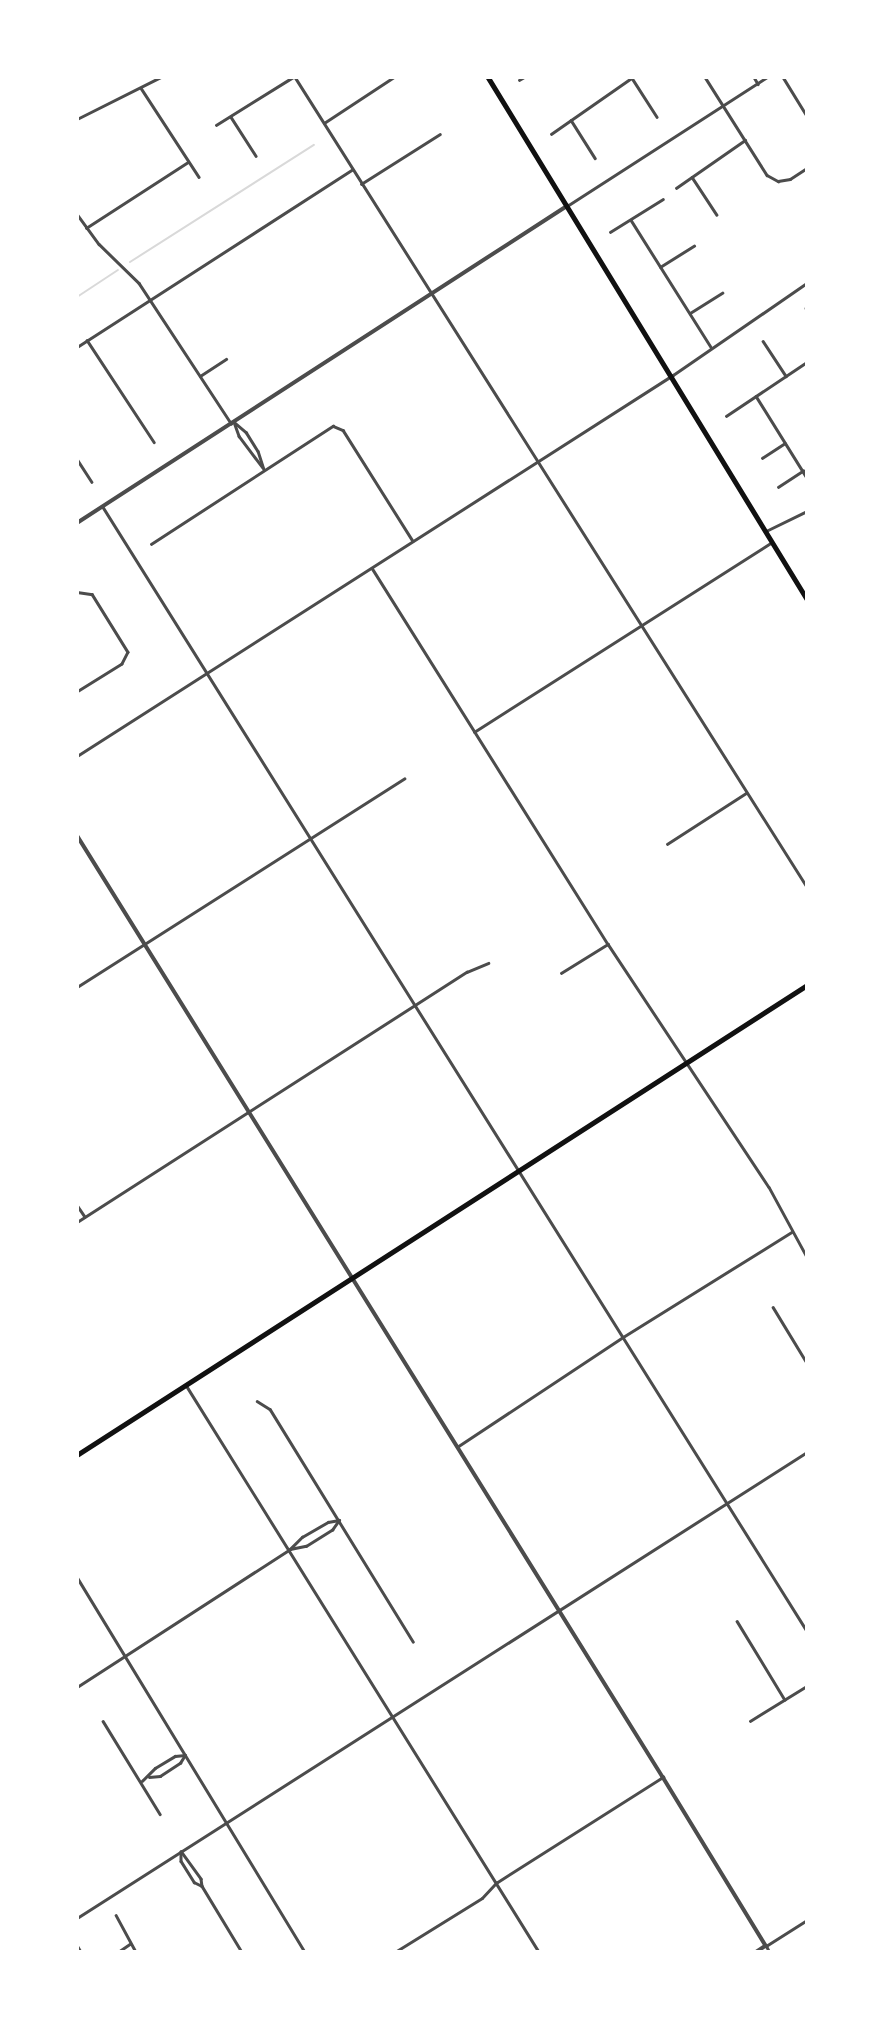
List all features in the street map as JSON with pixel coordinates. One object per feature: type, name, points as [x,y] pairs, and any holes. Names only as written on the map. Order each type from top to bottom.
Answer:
[{"type":"main road","points":[[488,77],[673,375],[807,598]]},
{"type":"main road","points":[[77,1455],[807,985]]},
{"type":"street","points":[[77,119],[161,77]]},
{"type":"street","points":[[216,125],[294,77],[535,462],[807,887]]},
{"type":"street","points":[[323,123],[394,77]]},
{"type":"street","points":[[519,80],[524,77]]},
{"type":"street","points":[[705,77],[767,175],[778,181],[790,178],[807,168]]},
{"type":"street","points":[[754,77],[758,84]]},
{"type":"street","points":[[77,523],[767,77]]},
{"type":"street","points":[[783,77],[807,116]]},
{"type":"street","points":[[551,134],[633,78],[657,117]]},
{"type":"street","points":[[141,88],[199,177]]},
{"type":"street","points":[[231,117],[256,156]]},
{"type":"street","points":[[571,120],[595,158]]},
{"type":"street","points":[[361,184],[440,134]]},
{"type":"street","points":[[676,188],[745,140]]},
{"type":"street","points":[[86,228],[188,162]]},
{"type":"street","points":[[77,346],[352,170]]},
{"type":"street","points":[[692,177],[717,215]]},
{"type":"street","points":[[610,232],[663,199]]},
{"type":"street","points":[[77,214],[86,228],[150,299],[244,443],[264,469]]},
{"type":"street","points":[[631,220],[712,348]]},
{"type":"street","points":[[660,267],[694,246]]},
{"type":"street","points":[[77,756],[673,375],[807,283]]},
{"type":"street","points":[[690,313],[722,293]]},
{"type":"street","points":[[87,340],[154,442]]},
{"type":"street","points":[[763,341],[786,376]]},
{"type":"street","points":[[200,376],[226,359]]},
{"type":"street","points":[[726,416],[807,362]]},
{"type":"street","points":[[756,396],[807,478]]},
{"type":"street","points":[[233,423],[246,432],[258,451],[264,469]]},
{"type":"street","points":[[150,544],[333,426],[343,430],[414,541]]},
{"type":"street","points":[[762,458],[785,443]]},
{"type":"street","points":[[77,459],[92,482]]},
{"type":"street","points":[[778,487],[803,471]]},
{"type":"street","points":[[103,506],[807,1631]]},
{"type":"street","points":[[766,531],[807,511]]},
{"type":"street","points":[[474,732],[772,542]]},
{"type":"street","points":[[372,568],[608,944],[769,1187],[807,1257]]},
{"type":"street","points":[[77,592],[92,594],[128,652],[122,664],[77,692]]},
{"type":"street","points":[[77,987],[404,779]]},
{"type":"street","points":[[667,844],[746,793]]},
{"type":"street","points":[[77,835],[560,1609],[769,1952]]},
{"type":"street","points":[[561,973],[608,944]]},
{"type":"street","points":[[77,1222],[414,1005],[467,972],[488,963]]},
{"type":"street","points":[[77,1205],[85,1217]]},
{"type":"street","points":[[457,1447],[623,1337],[792,1232]]},
{"type":"street","points":[[773,1307],[807,1363]]},
{"type":"street","points":[[186,1385],[539,1952]]},
{"type":"street","points":[[257,1401],[270,1409],[413,1640]]},
{"type":"street","points":[[77,1918],[807,1452]]},
{"type":"street","points":[[290,1549],[306,1546],[332,1530],[339,1520]]},
{"type":"street","points":[[77,1687],[290,1549],[318,1527],[339,1520]]},
{"type":"street","points":[[77,1577],[305,1952]]},
{"type":"street","points":[[737,1621],[785,1700]]},
{"type":"street","points":[[750,1721],[807,1686]]},
{"type":"street","points":[[103,1721],[160,1814]]},
{"type":"street","points":[[141,1782],[149,1777],[155,1768],[175,1756],[185,1755]]},
{"type":"street","points":[[149,1777],[160,1776],[180,1763],[185,1755]]},
{"type":"street","points":[[395,1952],[482,1898],[496,1883],[663,1777]]},
{"type":"street","points":[[181,1851],[181,1861],[194,1882],[202,1886]]},
{"type":"street","points":[[181,1851],[201,1879],[202,1886],[242,1952]]},
{"type":"street","points":[[116,1915],[136,1952]]},
{"type":"street","points":[[757,1952],[807,1920]]},
{"type":"street","points":[[118,1952],[131,1944]]},
{"type":"street","points":[[77,1945],[81,1952]]},
{"type":"waterway","points":[[130,262],[314,145]]},
{"type":"waterway","points":[[77,297],[118,270]]}]
